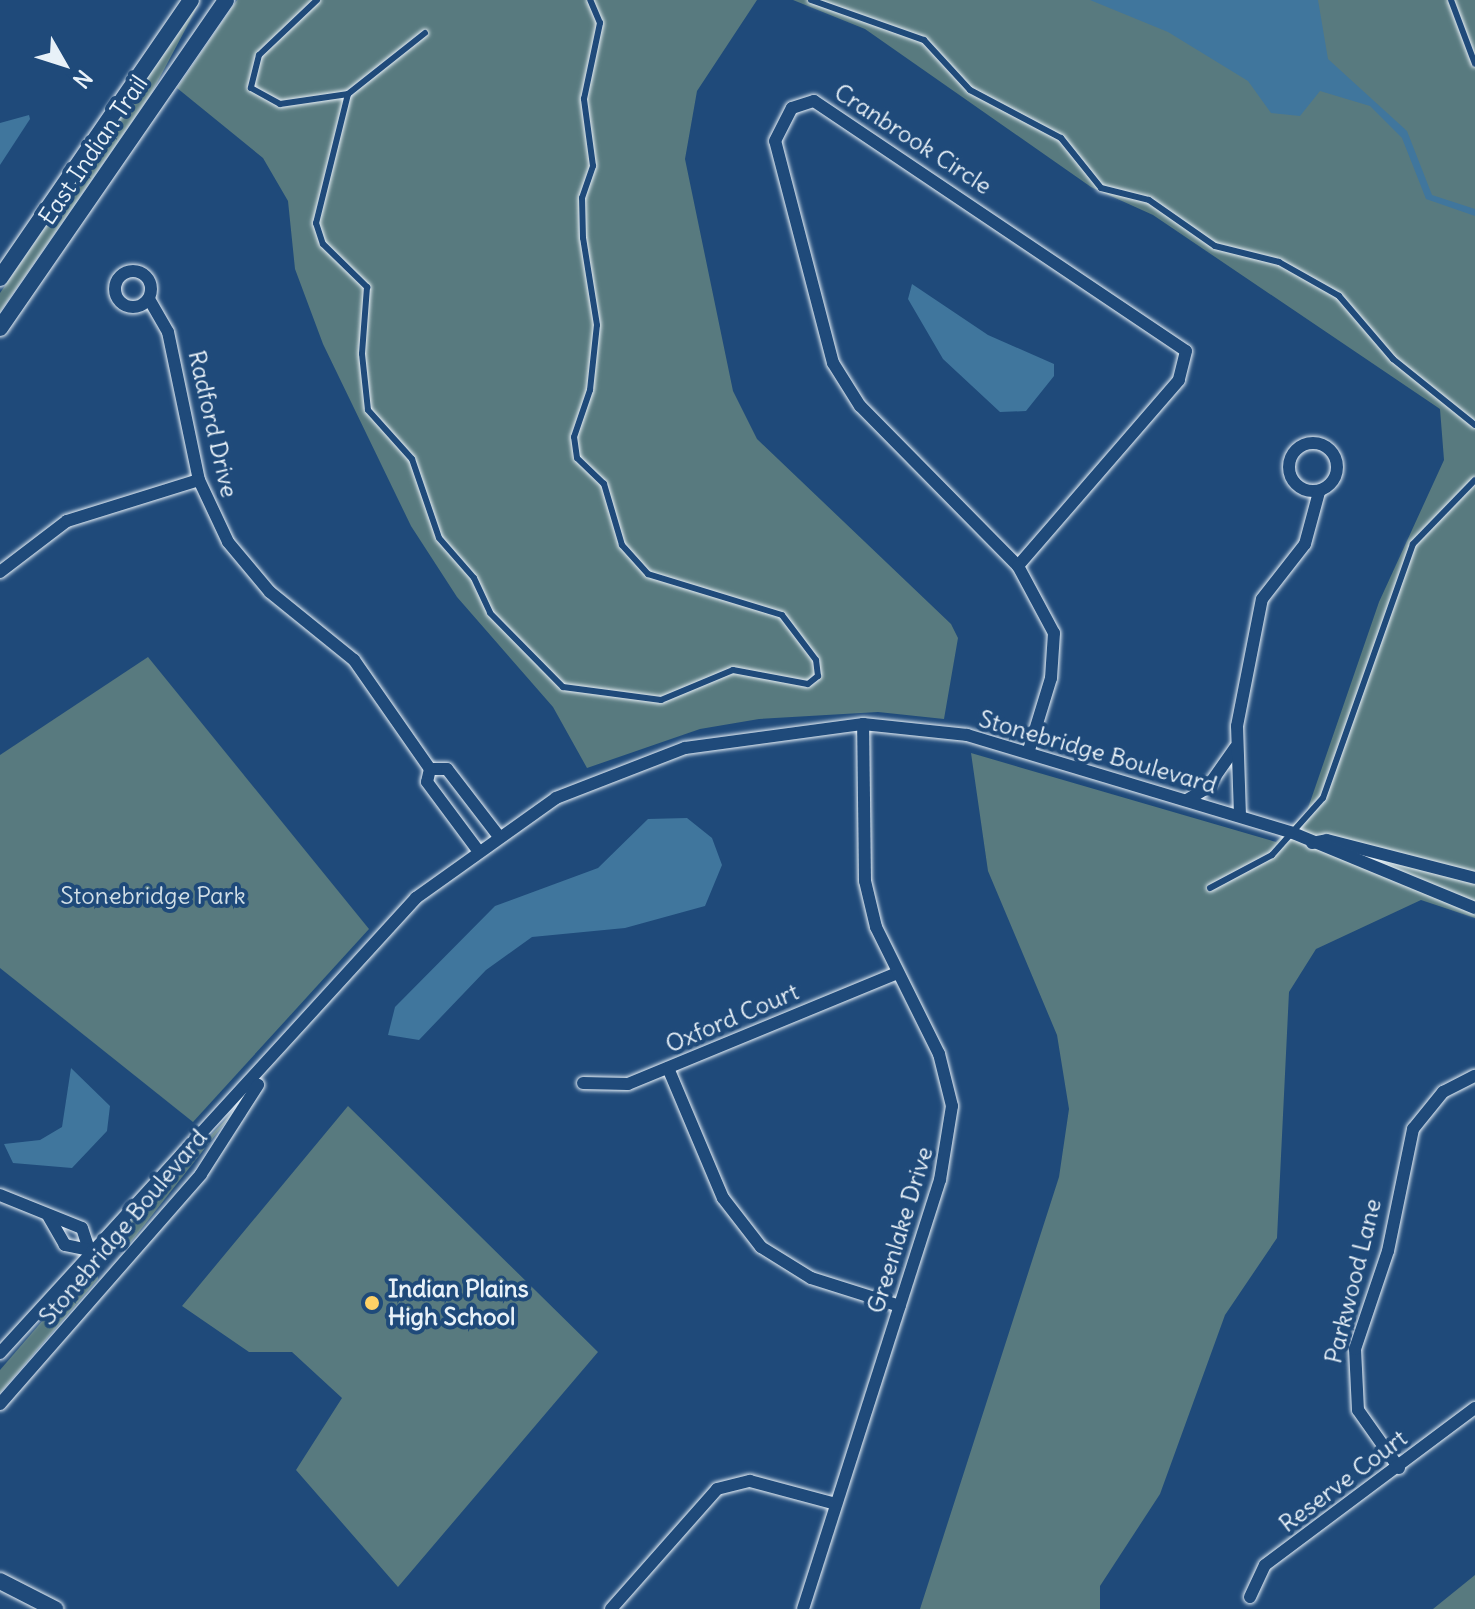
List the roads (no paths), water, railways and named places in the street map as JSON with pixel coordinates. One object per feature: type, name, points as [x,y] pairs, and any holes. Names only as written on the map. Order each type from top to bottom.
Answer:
[{"type":"main road","name":"East Indian Trail","points":[[0,278],[191,0]]},
{"type":"main road","name":"East Indian Trail","points":[[0,328],[226,0]]},
{"type":"main road","points":[[0,1581],[55,1609]]},
{"type":"street","name":"Cranbrook Circle","points":[[1018,566],[1179,380],[1186,351],[836,110],[803,103],[783,118],[775,141],[833,363],[860,406],[1018,566],[1054,633],[1051,678],[1029,750]]},
{"type":"street","name":"Radford Drive","points":[[149,299],[163,317],[179,369],[199,480],[239,558],[354,660],[430,769],[427,782],[477,849]]},
{"type":"street","points":[[1240,816],[1236,745],[1262,599],[1305,544],[1319,492],[1337,465],[1327,447],[1309,443],[1292,455],[1291,477],[1319,492]]},
{"type":"street","points":[[0,572],[67,521],[199,480]]},
{"type":"street","name":"Stonebridge Boulevard","points":[[0,1353],[89,1250],[267,1069],[379,937],[477,849],[497,834],[592,781],[685,748],[863,724],[1029,750],[1293,833],[1475,908]]},
{"type":"street","name":"Greenlake Drive","points":[[803,1609],[940,1180],[952,1106],[939,1054],[895,974],[865,881],[863,724]]},
{"type":"street","points":[[1187,800],[1220,774],[1236,745]]},
{"type":"street","name":"Radford Drive","points":[[430,769],[447,769],[497,834]]},
{"type":"street","name":"Stonebridge Boulevard","points":[[1312,843],[1327,840],[1475,878]]},
{"type":"street","name":"Oxford Court","points":[[583,1083],[612,1087],[668,1068],[895,974]]},
{"type":"street","points":[[668,1068],[723,1198],[761,1247],[811,1278],[900,1306]]},
{"type":"street","name":"Stonebridge Boulevard","points":[[0,1404],[201,1174],[267,1069]]},
{"type":"street","name":"Parkwood Lane","points":[[1399,1468],[1358,1410],[1355,1349],[1388,1251],[1413,1129],[1443,1092],[1475,1076]]},
{"type":"street","points":[[0,1195],[82,1228],[89,1250],[65,1245],[48,1215]]},
{"type":"street","name":"Reserve Court","points":[[1250,1597],[1265,1565],[1399,1468],[1475,1408]]},
{"type":"street","points":[[611,1609],[717,1489],[750,1481],[836,1504]]},
{"type":"lane","points":[[317,0],[259,55],[251,88],[280,104],[348,94],[425,33]]},
{"type":"lane","points":[[348,94],[317,232],[370,298],[362,354],[368,410],[407,450],[439,538],[474,578],[490,613],[563,687],[661,700],[733,670],[808,684],[818,676],[816,660],[782,615],[648,574],[622,545],[604,484],[577,458],[574,437],[590,390],[597,325],[583,238],[582,198],[593,166],[584,99],[600,23],[590,0]]},
{"type":"lane","points":[[811,0],[924,40],[970,90],[1061,138],[1101,188],[1149,200],[1215,246],[1279,262],[1339,296],[1393,359],[1475,425]]},
{"type":"lane","points":[[1451,0],[1475,64]]},
{"type":"lane","points":[[1210,888],[1261,862],[1293,833],[1323,798],[1413,544],[1475,480]]},
{"type":"water","points":[[1090,0],[1318,0],[1328,59],[1407,131],[1432,195],[1475,209],[1475,216],[1426,199],[1402,138],[1370,106],[1320,91],[1300,116],[1271,113],[1248,81],[1168,32]]},
{"type":"water","points":[[29,115],[30,119],[0,165],[0,123]]},
{"type":"water","points":[[912,284],[988,335],[1054,364],[1054,376],[1026,411],[1000,412],[943,359],[908,299]]},
{"type":"water","points":[[687,818],[712,838],[722,865],[705,906],[625,928],[532,937],[486,970],[419,1040],[388,1035],[395,1007],[495,906],[598,868],[648,819]]},
{"type":"water","points":[[71,1068],[110,1106],[107,1131],[72,1168],[13,1163],[4,1144],[40,1140],[62,1127]]},
{"type":"place","name":"Indian Plains High School","points":[[372,1303]]},
{"type":"park label","name":"Stonebridge Park","points":[[153,896]]}]
